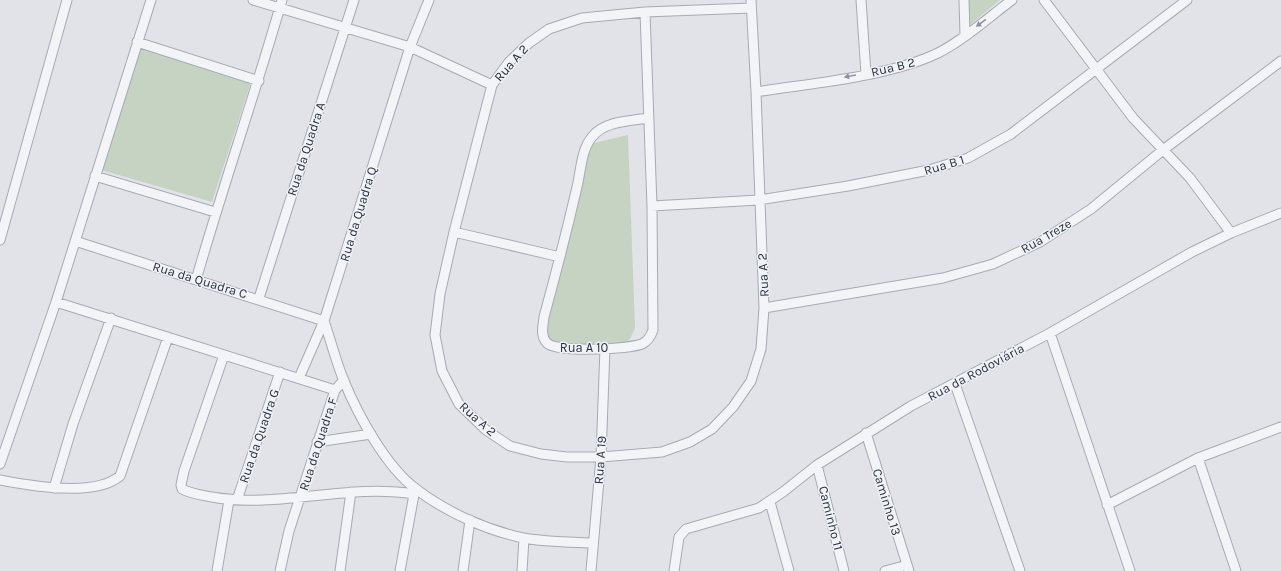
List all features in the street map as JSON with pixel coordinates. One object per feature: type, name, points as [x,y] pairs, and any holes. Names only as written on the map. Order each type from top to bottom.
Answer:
[{"type":"street","points":[[0,240],[67,0]]},
{"type":"street","points":[[0,464],[56,302],[151,0]]},
{"type":"street","points":[[253,0],[281,4],[345,27],[410,47],[492,85]]},
{"type":"street","name":"Rua da Quadra A","points":[[259,298],[354,0]]},
{"type":"street","name":"Rua da Quadra Q","points":[[299,378],[324,321],[410,47],[429,0]]},
{"type":"street","points":[[861,0],[866,74]]},
{"type":"street","points":[[964,0],[965,35]]},
{"type":"street","name":"Rua B 2","points":[[756,92],[866,74],[915,62],[939,52],[965,35],[1012,0]]},
{"type":"street","points":[[1044,0],[1133,118],[1190,178],[1231,233]]},
{"type":"street","name":"Rua B 1","points":[[652,206],[759,200],[848,186],[929,170],[968,158],[1011,134],[1187,0]]},
{"type":"street","points":[[196,280],[215,212],[259,81],[281,4]]},
{"type":"street","name":"Rua A 2","points":[[751,4],[756,92],[764,308],[761,349],[750,381],[733,407],[712,429],[690,442],[662,452],[601,457],[567,457],[541,454],[510,446],[486,430],[459,404],[442,371],[435,335],[440,294],[454,232],[492,85],[509,62],[529,43],[549,29],[582,18],[645,12],[751,4]]},
{"type":"street","name":"Rua A 10","points":[[645,12],[652,206],[653,330],[650,338],[642,344],[563,350],[553,347],[544,338],[542,328],[585,149],[592,137],[600,129],[613,124],[648,118]]},
{"type":"street","points":[[137,42],[259,81]]},
{"type":"street","name":"Rua Treze","points":[[764,308],[943,278],[993,264],[1040,242],[1091,209],[1163,150],[1281,61]]},
{"type":"street","points":[[95,176],[215,212]]},
{"type":"street","name":"Rua da Rodoviária","points":[[674,571],[679,537],[682,532],[694,525],[747,513],[770,502],[817,465],[911,406],[1050,333],[1192,252],[1231,233],[1281,214]]},
{"type":"street","points":[[454,232],[560,257]]},
{"type":"street","name":"Rua da Quadra C","points":[[75,241],[196,280],[259,298],[324,321]]},
{"type":"street","points":[[56,302],[111,318],[335,390],[344,380]]},
{"type":"street","points":[[54,488],[73,424],[111,318]]},
{"type":"street","points":[[324,321],[344,380],[371,434],[415,492],[470,520],[524,538],[593,542]]},
{"type":"street","points":[[1050,333],[1130,571]]},
{"type":"street","points":[[0,480],[54,488],[103,485],[114,482],[120,476],[168,337]]},
{"type":"street","name":"Rua A 19","points":[[591,571],[601,457],[605,348]]},
{"type":"street","points":[[224,355],[181,485],[182,489],[191,493],[233,500],[300,498],[352,492],[415,492]]},
{"type":"street","name":"Rua da Quadra G","points":[[217,571],[233,500],[280,372]]},
{"type":"street","points":[[955,384],[1020,571]]},
{"type":"street","name":"Rua da Quadra F","points":[[280,571],[289,531],[335,390]]},
{"type":"street","points":[[1108,505],[1198,458],[1281,427]]},
{"type":"street","name":"Caminho 13","points":[[866,433],[908,568]]},
{"type":"street","points":[[317,442],[371,434]]},
{"type":"street","points":[[1198,458],[1236,571]]},
{"type":"street","name":"Caminho 11","points":[[817,465],[844,571]]},
{"type":"street","points":[[340,571],[352,492]]},
{"type":"street","points":[[400,571],[415,492]]},
{"type":"street","points":[[770,502],[789,571]]},
{"type":"street","points":[[463,571],[470,520]]},
{"type":"street","points":[[522,571],[524,538]]},
{"type":"street","points":[[886,571],[908,568]]},
{"type":"green space","points":[[965,0],[1000,0],[966,28]]},
{"type":"green space","points":[[139,48],[251,82],[212,202],[101,170]]},
{"type":"green space","points":[[628,135],[635,328],[630,339],[625,343],[555,346],[542,332],[590,144]]}]
